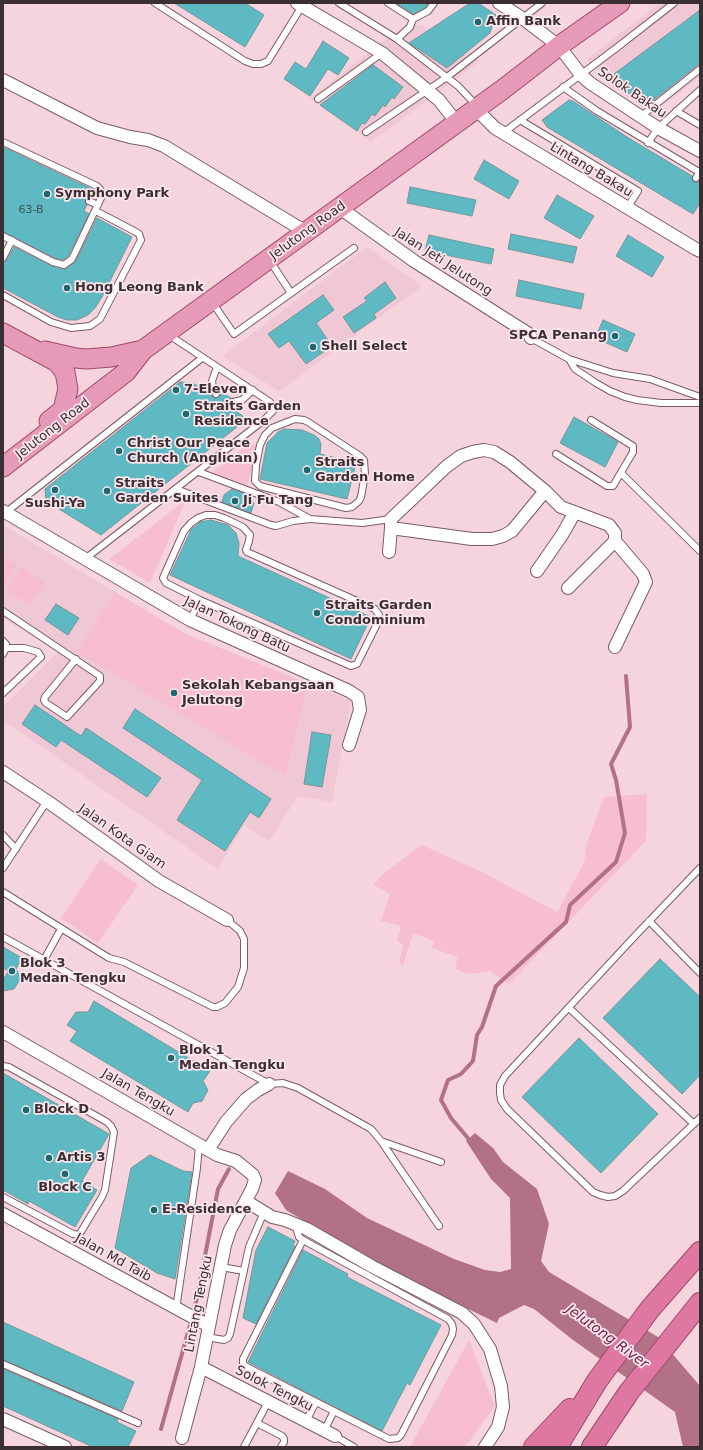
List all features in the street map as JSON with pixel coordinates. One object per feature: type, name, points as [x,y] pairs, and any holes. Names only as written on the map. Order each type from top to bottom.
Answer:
[{"type":"highway","points":[[556,1447],[598,1381],[650,1309],[700,1252]]},
{"type":"highway","points":[[592,1447],[629,1392],[700,1302]]},
{"type":"highway","points":[[534,1447],[598,1381]]},
{"type":"highway","points":[[600,1447],[610,1419]]},
{"type":"main road","name":"Jelutong Road","points":[[3,467],[126,372],[143,350],[620,3]]},
{"type":"main road","points":[[3,332],[58,362],[65,372],[68,389],[63,410],[3,458]]},
{"type":"main road","points":[[36,349],[76,358],[112,357],[143,350]]},
{"type":"street","name":"Solok Bakau","points":[[499,3],[522,18],[559,46],[581,75],[590,83],[658,128],[700,151]]},
{"type":"street","points":[[300,4],[382,53],[439,100],[457,123]]},
{"type":"street","points":[[3,80],[97,128],[130,137],[148,140],[164,146],[296,226],[307,231]]},
{"type":"street","name":"Lintang Bakau","points":[[477,108],[491,124],[503,133],[698,250]]},
{"type":"street","name":"Jalan Jeti Jelutong","points":[[340,208],[414,262],[529,334],[531,338]]},
{"type":"street","points":[[389,552],[391,524],[447,466],[461,456],[473,452],[484,450],[494,452],[510,462],[545,491],[561,507],[609,525],[615,533],[615,541],[643,574],[646,582],[615,648]]},
{"type":"street","points":[[391,524],[472,540],[492,539],[503,536],[512,531],[545,491]]},
{"type":"street","name":"Jalan Tokong Batu","points":[[4,512],[190,620],[345,688],[358,697],[360,710],[349,745]]},
{"type":"street","points":[[537,571],[562,536],[575,512]]},
{"type":"street","points":[[568,588],[615,541]]},
{"type":"street","name":"Jalan Kota Giam","points":[[3,772],[47,801],[159,881],[227,920]]},
{"type":"street","name":"Jalan Tengku","points":[[3,1032],[217,1155],[236,1161],[253,1175],[255,1180]]},
{"type":"street","points":[[203,1147],[246,1100],[258,1090],[269,1084]]},
{"type":"street","name":"Lintang Tengku","points":[[182,1438],[201,1367],[222,1267],[225,1245],[230,1230],[252,1189],[255,1180]]},
{"type":"street","points":[[246,1201],[272,1217],[285,1220],[307,1229],[373,1267],[462,1313],[474,1324],[490,1349],[501,1386],[503,1407],[498,1426],[485,1447]]},
{"type":"street","name":"Jalan Md Taib","points":[[3,1214],[176,1309],[208,1332]]},
{"type":"street","name":"Solok Tengku","points":[[201,1367],[329,1433]]},
{"type":"street","points":[[3,1419],[65,1447]]},
{"type":"lane","points":[[155,3],[253,64],[261,64],[268,61],[300,4]]},
{"type":"lane","points":[[339,3],[397,39],[447,76],[477,108]]},
{"type":"lane","points":[[388,3],[413,18]]},
{"type":"lane","points":[[397,39],[410,26],[413,18],[428,11],[434,3]]},
{"type":"lane","points":[[503,133],[674,3]]},
{"type":"lane","points":[[366,132],[447,76],[539,4]]},
{"type":"lane","points":[[318,99],[382,53]]},
{"type":"lane","points":[[640,116],[700,69]]},
{"type":"lane","points":[[563,87],[597,111],[698,174]]},
{"type":"lane","points":[[648,143],[658,128],[700,90]]},
{"type":"lane","points":[[676,112],[700,125]]},
{"type":"lane","points":[[520,120],[638,191]]},
{"type":"lane","points":[[3,142],[97,186],[100,188],[102,196],[72,259],[64,265],[53,262],[3,236]]},
{"type":"lane","points":[[627,208],[642,184]]},
{"type":"lane","points":[[3,295],[51,322],[71,328],[90,326],[100,319],[141,240],[139,234],[97,208],[89,201]]},
{"type":"lane","points":[[3,258],[12,240]]},
{"type":"lane","points":[[211,301],[234,334],[354,248]]},
{"type":"lane","points":[[269,259],[291,293]]},
{"type":"lane","points":[[85,559],[199,472],[264,420],[273,410],[273,406],[270,402],[202,358],[167,333]]},
{"type":"lane","points":[[531,338],[569,359],[613,373],[650,379],[700,397]]},
{"type":"lane","points":[[4,512],[202,358]]},
{"type":"lane","points":[[569,359],[575,369],[610,391],[625,397],[661,403],[700,403]]},
{"type":"lane","points":[[216,394],[213,388],[212,380],[217,367]]},
{"type":"lane","points":[[229,403],[242,400],[253,390]]},
{"type":"lane","points":[[295,419],[304,420],[363,458],[366,467],[359,501],[352,507],[346,508],[257,484],[254,477],[260,445],[265,435],[272,428],[295,419]]},
{"type":"lane","points":[[264,420],[272,428]]},
{"type":"lane","points":[[556,454],[610,487],[616,484],[633,452],[633,446],[591,420]]},
{"type":"lane","points":[[199,472],[279,502],[310,519]]},
{"type":"lane","points":[[622,472],[700,551]]},
{"type":"lane","points":[[176,489],[266,524],[276,526],[293,521],[310,519],[391,524]]},
{"type":"lane","points":[[206,515],[215,515],[243,526],[247,530],[250,535],[246,550],[247,552],[373,608],[380,617],[357,664],[352,666],[200,600],[166,583],[163,578],[184,531],[198,518],[206,515]]},
{"type":"lane","points":[[190,620],[200,600]]},
{"type":"lane","points":[[3,611],[100,676],[100,681],[67,717],[44,700],[76,660]]},
{"type":"lane","points":[[3,641],[6,644],[3,654]]},
{"type":"lane","points":[[3,693],[41,657],[38,652],[24,648],[6,648]]},
{"type":"lane","points":[[3,868],[47,801]]},
{"type":"lane","points":[[3,835],[16,849]]},
{"type":"lane","points":[[700,868],[505,1076],[500,1085],[501,1100],[507,1109],[593,1192],[600,1196],[615,1196],[623,1191],[700,1118]]},
{"type":"lane","points":[[3,892],[109,958],[124,962],[209,1005],[218,1007],[225,1003],[238,987],[244,968],[244,939],[240,931],[227,920]]},
{"type":"lane","points":[[649,921],[700,973]]},
{"type":"lane","points":[[44,960],[61,929]]},
{"type":"lane","points":[[3,937],[269,1084],[283,1083],[298,1088],[371,1129],[381,1140],[439,1226]]},
{"type":"lane","points":[[569,1008],[694,1124]]},
{"type":"lane","points":[[3,1066],[10,1067],[107,1122],[114,1132],[105,1190],[77,1236],[3,1197]]},
{"type":"lane","points":[[381,1140],[441,1162]]},
{"type":"lane","points":[[176,1309],[197,1168],[203,1147]]},
{"type":"lane","points":[[208,1332],[224,1340],[228,1338],[230,1334],[249,1247],[264,1212]]},
{"type":"lane","points":[[295,1224],[298,1237],[448,1319],[452,1324],[452,1335],[401,1435],[398,1438],[389,1439],[245,1366],[243,1363],[243,1359],[303,1240]]},
{"type":"lane","points":[[222,1267],[244,1271]]},
{"type":"lane","points":[[3,1364],[138,1423]]},
{"type":"lane","points":[[244,1447],[268,1402]]},
{"type":"lane","points":[[306,1421],[316,1402]]},
{"type":"lane","points":[[334,1411],[329,1433],[354,1447]]},
{"type":"lane","points":[[257,1423],[282,1436],[284,1442],[281,1447]]},
{"type":"shaded area","points":[[660,3],[700,3],[700,77],[653,113],[608,84],[587,59]]},
{"type":"shaded area","points":[[405,25],[421,25],[480,61],[371,142],[310,98]]},
{"type":"shaded area","points":[[367,247],[422,286],[279,391],[222,356]]},
{"type":"shaded area","points":[[250,443],[257,448],[247,486],[212,473]]},
{"type":"shaded area","points":[[186,500],[150,583],[109,559]]},
{"type":"shaded area","name":"Sekolah Kebangsaan Jelutong","points":[[3,525],[186,634],[351,701],[332,802],[298,796],[269,841],[244,825],[218,869],[3,720],[3,707],[58,652],[3,618]]},
{"type":"shaded area","points":[[3,556],[17,565],[3,586]]},
{"type":"shaded area","points":[[21,567],[45,583],[30,605],[7,590]]},
{"type":"shaded area","points":[[115,592],[186,634],[308,684],[285,776],[77,652]]},
{"type":"shaded area","points":[[647,794],[646,841],[509,984],[490,971],[468,974],[456,969],[457,957],[432,948],[434,941],[413,933],[403,966],[399,963],[403,945],[397,941],[401,926],[381,921],[390,894],[373,885],[383,874],[422,845],[482,872],[557,912],[584,863],[587,843],[604,797]]},
{"type":"shaded area","points":[[101,859],[138,885],[98,943],[61,918]]},
{"type":"shaded area","points":[[469,1340],[495,1406],[465,1447],[410,1447]]},
{"type":"water","name":"Jelutong River","points":[[475,1133],[493,1148],[503,1162],[537,1189],[549,1224],[541,1261],[549,1272],[658,1337],[700,1386],[700,1447],[683,1447],[675,1412],[573,1340],[534,1309],[524,1305],[499,1318],[497,1323],[375,1264],[286,1210],[275,1193],[288,1171],[325,1189],[367,1218],[454,1259],[485,1270],[500,1272],[511,1269],[510,1198],[491,1179],[466,1141]]},
{"type":"building","points":[[174,3],[245,3],[264,15],[245,47]]},
{"type":"building","points":[[396,3],[428,3],[425,8],[413,14]]},
{"type":"building","points":[[470,3],[478,3],[496,15],[490,33],[447,68],[409,43]]},
{"type":"building","points":[[700,10],[700,63],[646,106],[615,83],[614,74]]},
{"type":"building","points":[[323,41],[349,58],[338,75],[328,69],[310,96],[284,79],[295,62],[306,69]]},
{"type":"building","points":[[373,65],[403,87],[394,99],[392,97],[385,107],[383,105],[375,116],[372,114],[365,124],[362,123],[357,131],[320,105]]},
{"type":"building","points":[[569,100],[573,101],[627,137],[692,176],[693,182],[700,181],[700,203],[693,214],[547,127],[542,120]]},
{"type":"building","name":"Symphony Park","points":[[3,147],[94,190],[91,197],[87,197],[85,200],[87,205],[84,211],[89,214],[68,256],[63,260],[55,258],[3,232]]},
{"type":"building","points":[[484,160],[519,181],[509,199],[474,179]]},
{"type":"building","points":[[410,187],[476,200],[472,216],[407,203]]},
{"type":"building","points":[[557,195],[594,216],[580,239],[544,218]]},
{"type":"building","points":[[97,218],[132,237],[102,297],[95,308],[88,315],[77,320],[67,320],[58,317],[3,288],[3,262],[7,260],[14,247],[51,266],[65,269],[76,261]]},
{"type":"building","points":[[511,234],[577,247],[573,263],[508,249]]},
{"type":"building","points":[[429,235],[494,249],[491,264],[425,251]]},
{"type":"building","points":[[628,235],[664,257],[652,277],[616,256]]},
{"type":"building","points":[[519,280],[584,294],[581,309],[516,296]]},
{"type":"building","points":[[385,282],[396,298],[374,314],[376,318],[354,333],[343,317],[367,301],[364,298]]},
{"type":"building","points":[[323,295],[334,310],[316,323],[332,346],[306,364],[289,341],[279,348],[268,334]]},
{"type":"building","name":"SPCA Penang","points":[[603,320],[635,334],[627,352],[595,338]]},
{"type":"building","points":[[180,382],[193,383],[215,398],[220,396],[219,391],[231,398],[225,401],[226,406],[230,407],[247,419],[101,535],[46,501],[45,489]]},
{"type":"building","points":[[574,417],[618,442],[605,467],[560,443]]},
{"type":"building","name":"Straits Garden Home","points":[[284,429],[302,430],[314,435],[319,439],[321,444],[320,454],[356,463],[347,499],[260,479],[267,443],[278,432]]},
{"type":"building","name":"Ji Fu Tang","points":[[232,489],[249,495],[247,500],[254,503],[251,513],[222,502],[224,495]]},
{"type":"building","points":[[211,520],[228,525],[236,533],[239,543],[238,556],[371,617],[351,659],[170,575],[191,530],[200,522]]},
{"type":"building","points":[[56,604],[79,618],[68,635],[45,620]]},
{"type":"building","points":[[35,705],[81,736],[86,728],[161,778],[147,797],[61,740],[56,747],[22,724]]},
{"type":"building","points":[[135,709],[271,799],[259,818],[250,812],[225,851],[177,820],[202,780],[123,728]]},
{"type":"building","points":[[312,732],[331,735],[322,787],[304,784]]},
{"type":"building","name":"Blok 3 Medan Tengku","points":[[3,947],[22,958],[16,969],[21,978],[14,989],[3,991],[3,981],[8,971],[3,968]]},
{"type":"building","points":[[660,959],[700,997],[700,1075],[682,1094],[603,1018]]},
{"type":"building","name":"Blok 1 Medan Tengku","points":[[94,1001],[210,1071],[203,1081],[208,1090],[202,1101],[193,1103],[188,1112],[70,1041],[77,1031],[67,1025],[76,1012],[88,1012]]},
{"type":"building","points":[[579,1038],[658,1114],[601,1173],[522,1097]]},
{"type":"building","name":"Artis 3","points":[[3,1073],[109,1134],[82,1181],[97,1190],[75,1227],[29,1201],[28,1204],[3,1190]]},
{"type":"building","name":"E-Residence","points":[[150,1155],[183,1171],[192,1172],[175,1279],[157,1273],[115,1248],[131,1168]]},
{"type":"building","points":[[268,1227],[295,1241],[293,1245],[295,1246],[256,1324],[243,1318],[256,1250]]},
{"type":"building","points":[[303,1250],[348,1274],[347,1277],[441,1325],[410,1385],[407,1383],[382,1431],[248,1362]]},
{"type":"building","points":[[3,1322],[134,1382],[122,1411],[3,1360]]},
{"type":"building","points":[[3,1369],[118,1419],[117,1422],[136,1431],[128,1447],[93,1447],[3,1406]]},
{"type":"waterway","points":[[472,1143],[451,1118],[441,1100],[448,1080],[461,1074],[473,1061],[477,1035],[482,1027],[496,986],[566,922],[570,905],[616,862],[625,833],[616,780],[611,764],[630,727],[626,676]]},
{"type":"waterway","points":[[195,1307],[218,1189],[229,1169]]},
{"type":"waterway","points":[[161,1429],[190,1325]]},
{"type":"place","name":"Affin Bank","points":[[478,22]]},
{"type":"place","name":"Symphony Park","points":[[47,194]]},
{"type":"place","name":"Hong Leong Bank","points":[[67,288]]},
{"type":"place","name":"SPCA Penang","points":[[615,336]]},
{"type":"place","name":"Shell Select","points":[[313,347]]},
{"type":"place","name":"7-Eleven","points":[[176,390]]},
{"type":"place","name":"Straits Garden Residence","points":[[186,414]]},
{"type":"place","name":"Christ Our Peace Church (Anglican)","points":[[119,451]]},
{"type":"place","name":"Straits Garden Home","points":[[307,470]]},
{"type":"place","name":"Sushi-Ya","points":[[55,490]]},
{"type":"place","name":"Straits Garden Suites","points":[[107,491]]},
{"type":"place","name":"Ji Fu Tang","points":[[235,501]]},
{"type":"place","name":"Straits Garden Condominium","points":[[317,613]]},
{"type":"place","name":"Sekolah Kebangsaan Jelutong","points":[[174,693]]},
{"type":"place","name":"Blok 3 Medan Tengku","points":[[12,971]]},
{"type":"place","name":"Blok 1 Medan Tengku","points":[[171,1058]]},
{"type":"place","name":"Block D","points":[[26,1110]]},
{"type":"place","name":"Artis 3","points":[[49,1158]]},
{"type":"place","name":"Block C","points":[[65,1174]]},
{"type":"place","name":"E-Residence","points":[[154,1210]]}]
